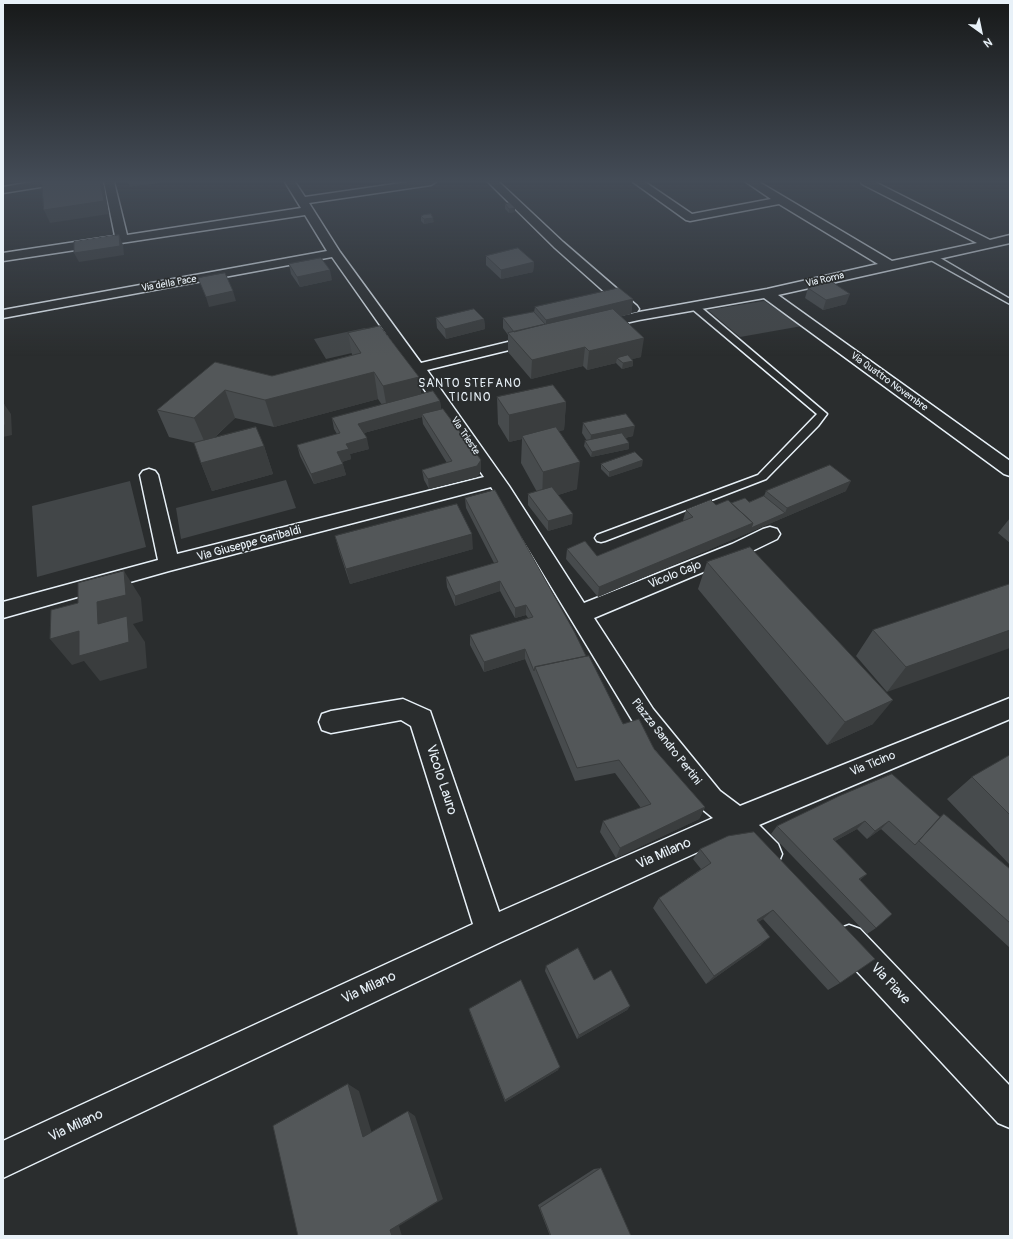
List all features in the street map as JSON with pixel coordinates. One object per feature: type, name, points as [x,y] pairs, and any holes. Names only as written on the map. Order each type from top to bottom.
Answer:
[{"type":"street","points":[[3,257],[117,240]]},
{"type":"street","name":"Via Trieste","points":[[326,240],[418,368],[495,480],[580,614]]},
{"type":"street","points":[[554,240],[639,316]]},
{"type":"street","points":[[847,240],[890,266]]},
{"type":"street","points":[[981,240],[989,244]]},
{"type":"street","name":"Via Roma","points":[[578,330],[639,316],[767,293],[1007,240]]},
{"type":"street","name":"Via della Pace","points":[[3,314],[335,254]]},
{"type":"street","name":"Via Quattro Novembre","points":[[767,293],[1010,470]]},
{"type":"street","points":[[418,368],[548,337]]},
{"type":"street","points":[[149,475],[169,564]]},
{"type":"street","name":"Via Giuseppe Garibaldi","points":[[3,610],[169,564],[495,480]]},
{"type":"street","name":"Vicolo Cajo","points":[[580,614],[739,549],[770,534]]},
{"type":"street","name":"Piazza Sandro Pertini","points":[[580,614],[644,717],[711,800],[737,821]]},
{"type":"street","name":"Vicolo Lauro","points":[[331,722],[403,709],[421,719],[490,931]]},
{"type":"street","name":"Via Ticino","points":[[737,821],[1007,714]]},
{"type":"street","points":[[737,821],[786,873]]},
{"type":"street","name":"Via Milano","points":[[3,1160],[490,931],[737,821]]},
{"type":"street","name":"Via Piave","points":[[830,920],[1010,1111]]},
{"type":"lane","points":[[932,257],[1010,302]]},
{"type":"lane","points":[[601,538],[762,477],[822,414],[694,306]]},
{"type":"shaded area","points":[[764,301],[802,326],[740,337],[708,310]]},
{"type":"shaded area","points":[[365,328],[378,347],[326,359],[314,339]]},
{"type":"shaded area","points":[[286,480],[296,508],[181,539],[176,508]]},
{"type":"shaded area","points":[[130,481],[146,547],[37,577],[32,506]]},
{"type":"building","points":[[88,240],[119,240],[120,246],[74,253],[74,242]]},
{"type":"building","points":[[518,248],[534,262],[501,270],[486,256]]},
{"type":"building","points":[[321,258],[330,270],[297,277],[289,264]]},
{"type":"building","points":[[225,273],[233,291],[206,297],[198,278]]},
{"type":"building","points":[[832,282],[850,294],[826,300],[808,288]]},
{"type":"building","points":[[619,288],[633,299],[546,320],[535,307]]},
{"type":"building","points":[[474,309],[484,319],[445,329],[436,318]]},
{"type":"building","points":[[613,309],[644,338],[589,351],[585,347],[532,360],[508,333]]},
{"type":"building","points":[[534,312],[545,324],[514,332],[503,318]]},
{"type":"building","points":[[380,326],[419,377],[383,386],[374,372],[265,400],[225,390],[194,418],[157,410],[215,362],[272,376],[361,353],[348,333]]},
{"type":"building","points":[[628,355],[633,361],[623,363],[617,358]]},
{"type":"building","points":[[553,385],[566,402],[509,415],[497,397]]},
{"type":"building","points":[[433,391],[440,401],[358,424],[367,438],[346,444],[349,449],[337,452],[343,464],[311,474],[297,445],[340,433],[332,418]]},
{"type":"building","points":[[4,404],[5,425],[3,425]]},
{"type":"building","points":[[443,409],[481,460],[477,466],[428,479],[422,470],[452,461],[422,414]]},
{"type":"building","points":[[626,414],[635,426],[591,435],[583,423]]},
{"type":"building","points":[[256,427],[264,446],[201,463],[194,443]]},
{"type":"building","points":[[556,427],[580,462],[543,472],[522,436]]},
{"type":"building","points":[[622,433],[629,443],[592,452],[585,441]]},
{"type":"building","points":[[635,452],[643,460],[609,472],[601,464]]},
{"type":"building","points":[[830,465],[851,481],[787,508],[766,491]]},
{"type":"building","points":[[552,487],[573,514],[548,521],[528,494]]},
{"type":"building","points":[[495,490],[575,633],[586,656],[535,667],[534,671],[525,649],[484,662],[470,635],[533,617],[526,605],[515,608],[500,581],[455,596],[446,577],[498,562],[465,498]]},
{"type":"building","points":[[764,496],[785,513],[751,528],[753,523],[731,503],[745,498],[749,502]]},
{"type":"building","points":[[711,500],[716,505],[728,500],[753,523],[599,587],[567,549],[585,541],[597,556],[693,517],[686,510]]},
{"type":"building","points":[[457,504],[472,534],[346,569],[335,536]]},
{"type":"building","points":[[750,547],[893,700],[845,722],[707,562]]},
{"type":"building","points":[[124,571],[126,595],[97,602],[98,624],[127,616],[129,642],[79,656],[79,631],[50,639],[51,610],[78,603],[78,583]]},
{"type":"building","points":[[1010,584],[1010,630],[906,667],[873,630]]},
{"type":"building","points":[[589,656],[623,724],[639,719],[654,749],[705,807],[620,848],[603,821],[651,804],[619,760],[577,768],[535,667]]},
{"type":"building","points":[[1010,755],[1010,815],[972,777]]},
{"type":"building","points":[[892,774],[940,817],[915,845],[889,821],[875,831],[865,821],[833,839],[867,874],[859,879],[892,914],[876,928],[777,826],[839,796]]},
{"type":"building","points":[[944,814],[1010,869],[1010,923],[919,841]]},
{"type":"building","points":[[754,832],[875,959],[840,983],[773,910],[757,920],[770,937],[714,976],[659,898],[711,863],[700,849],[728,836]]},
{"type":"building","points":[[578,948],[594,980],[611,970],[630,1006],[579,1035],[546,966]]},
{"type":"building","points":[[521,980],[560,1067],[505,1100],[469,1009]]},
{"type":"building","points":[[348,1084],[363,1137],[408,1111],[438,1201],[390,1230],[392,1236],[298,1236],[273,1126]]},
{"type":"building","points":[[601,1168],[631,1236],[551,1236],[540,1208]]},
{"type":"district","name":"SANTO STEFANO TICINO","points":[[470,391]]}]
